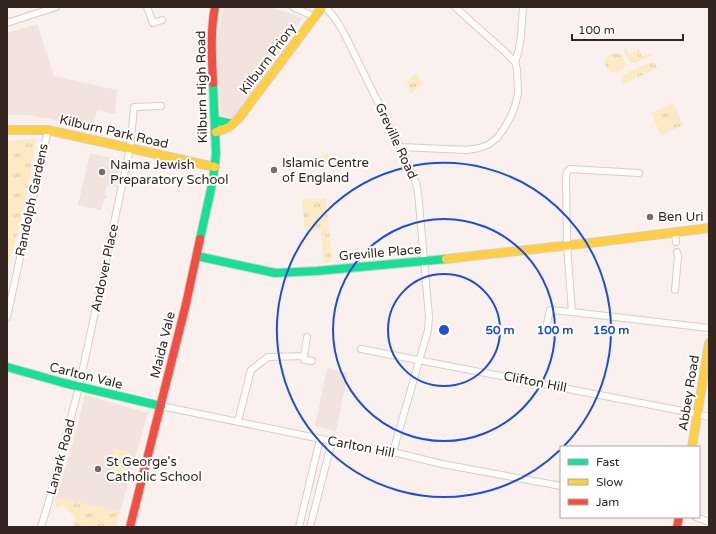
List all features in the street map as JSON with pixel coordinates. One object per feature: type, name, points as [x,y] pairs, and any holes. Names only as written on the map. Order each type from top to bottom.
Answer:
[{"type":"street","points":[[7,23],[56,7]]},
{"type":"street","points":[[148,7],[153,23],[162,20]]},
{"type":"street","name":"Kilburn High Road","points":[[215,7],[213,17],[212,54],[213,99],[216,132],[215,167]]},
{"type":"street","points":[[292,7],[315,16]]},
{"type":"street","name":"Kilburn Priory","points":[[216,132],[229,128],[239,118],[323,7]]},
{"type":"street","name":"Greville Road","points":[[323,7],[330,12],[340,24],[400,147],[416,182],[418,192],[425,261],[429,317],[428,330],[393,452]]},
{"type":"street","points":[[400,147],[468,150],[488,145],[493,142],[503,130],[515,106],[518,93],[517,68],[515,62],[455,7]]},
{"type":"street","points":[[515,62],[521,36],[523,7]]},
{"type":"street","name":"Andover Place","points":[[79,387],[130,148],[134,107],[161,106]]},
{"type":"street","points":[[215,120],[232,124]]},
{"type":"street","name":"Kilburn Park Road","points":[[7,130],[48,130],[215,167]]},
{"type":"street","name":"Randolph Gardens","points":[[7,317],[48,130]]},
{"type":"street","name":"Maida Vale","points":[[130,527],[186,304],[215,167]]},
{"type":"street","points":[[572,312],[566,245],[567,172],[570,169],[639,172]]},
{"type":"street","name":"Greville Place","points":[[197,256],[275,273],[317,271],[425,261],[709,228]]},
{"type":"street","points":[[675,232],[676,242]]},
{"type":"street","points":[[675,290],[678,256],[677,252]]},
{"type":"street","points":[[546,328],[550,310],[709,328]]},
{"type":"street","points":[[307,337],[304,360],[312,361]]},
{"type":"street","name":"Abbey Road","points":[[692,446],[709,343]]},
{"type":"street","name":"Clifton Hill","points":[[361,349],[709,417]]},
{"type":"street","points":[[238,422],[251,370],[268,357],[304,356]]},
{"type":"street","name":"Carlton Vale","points":[[7,367],[79,387],[161,406]]},
{"type":"street","name":"Lanark Road","points":[[41,527],[79,387]]},
{"type":"street","name":"Carlton Hill","points":[[161,406],[370,449],[393,452],[437,463],[560,486]]},
{"type":"street","points":[[299,527],[320,439]]},
{"type":"street","points":[[310,527],[332,441]]},
{"type":"street","points":[[699,518],[709,522]]},
{"type":"shaded area","points":[[223,7],[270,7],[303,18],[234,119],[221,116],[217,79],[217,43]]},
{"type":"shaded area","points":[[37,24],[54,76],[117,90],[115,114],[97,110],[93,127],[27,115],[7,115],[7,33]]},
{"type":"shaded area","name":"Naima Jewish Preparatory School","points":[[90,153],[122,160],[116,187],[107,185],[105,195],[107,196],[106,199],[104,199],[101,210],[78,205]]},
{"type":"shaded area","points":[[327,368],[348,373],[336,431],[315,426]]},
{"type":"shaded area","name":"St George's Catholic School","points":[[85,395],[148,413],[120,512],[56,497],[72,446]]},
{"type":"green space","points":[[625,47],[629,54],[639,49],[642,57],[651,53],[651,56],[632,63],[629,61],[624,51]]},
{"type":"green space","points":[[615,53],[622,56],[625,63],[622,70],[615,73],[608,70],[605,63],[608,56]]},
{"type":"green space","points":[[651,62],[658,68],[623,84],[623,75]]},
{"type":"green space","points":[[416,74],[423,84],[411,93],[409,92],[409,86],[406,82]]},
{"type":"green space","points":[[673,103],[683,125],[661,135],[651,113]]},
{"type":"green space","points":[[36,139],[25,204],[8,267],[7,141]]},
{"type":"green space","points":[[328,153],[332,161],[315,170],[310,161]]},
{"type":"green space","points":[[326,198],[332,262],[324,263],[321,230],[305,231],[302,200]]},
{"type":"green space","points":[[114,448],[130,452],[123,478],[107,474]]},
{"type":"green space","points":[[56,497],[120,512],[116,527],[74,527],[73,526],[75,525],[72,523],[76,519],[63,505],[58,509],[56,505]]},
{"type":"traffic: fast","points":[[200,239],[213,180],[216,154],[213,83]]},
{"type":"traffic: fast","points":[[215,120],[232,124]]},
{"type":"traffic: fast","points":[[197,256],[275,273],[317,271],[446,259]]},
{"type":"traffic: fast","points":[[7,367],[64,383],[161,406]]},
{"type":"traffic: slow","points":[[216,132],[229,127],[239,118],[322,7]]},
{"type":"traffic: slow","points":[[7,130],[48,130],[215,167]]},
{"type":"traffic: slow","points":[[446,259],[709,228]]},
{"type":"traffic: slow","points":[[692,446],[709,343]]},
{"type":"traffic: jam","points":[[213,83],[212,35],[215,7]]},
{"type":"traffic: jam","points":[[130,527],[186,304],[200,239]]},
{"type":"traffic: jam","points":[[677,527],[679,518]]},
{"type":"place","name":"Islamic Centre of England","points":[[274,170]]},
{"type":"place","name":"Naima Jewish Preparatory School","points":[[102,172]]},
{"type":"place","name":"Ben Uri","points":[[650,217]]},
{"type":"place","name":"St George's Catholic School","points":[[98,469]]}]
